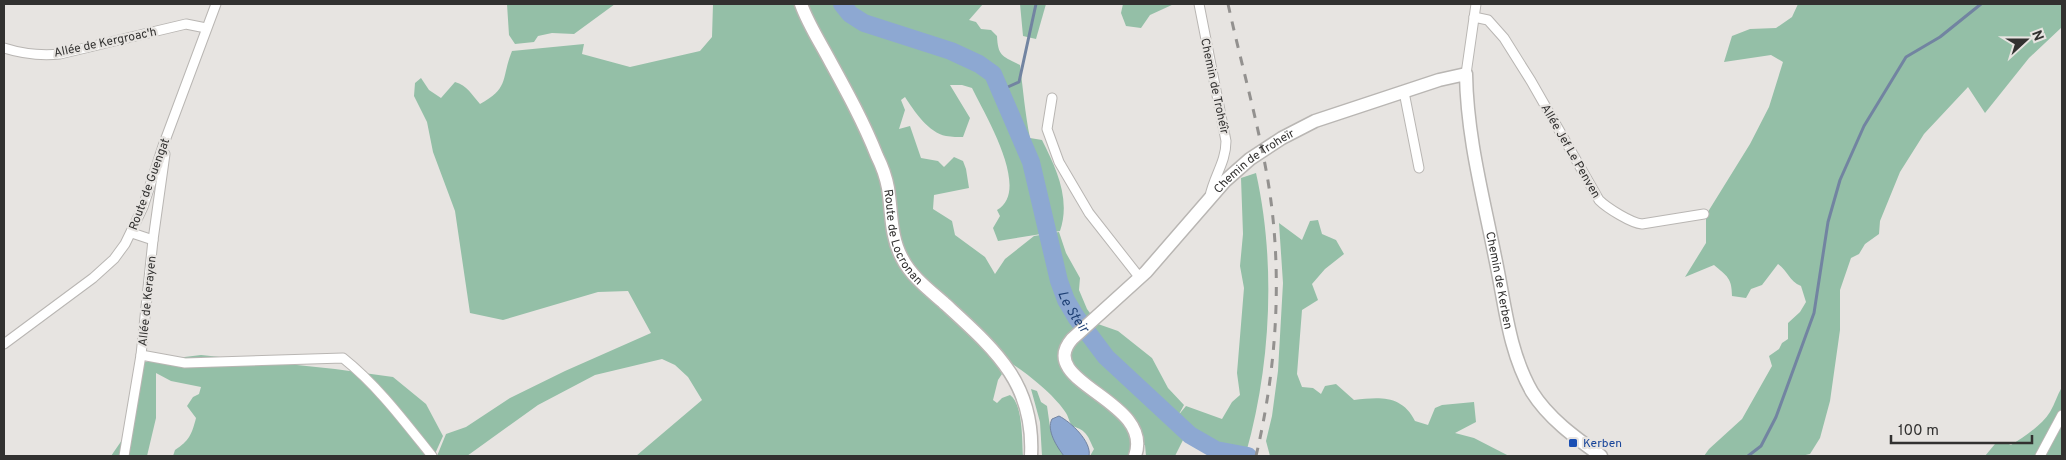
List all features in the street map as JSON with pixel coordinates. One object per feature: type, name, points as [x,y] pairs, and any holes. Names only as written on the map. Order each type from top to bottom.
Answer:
[{"type":"street","name":"Route de Guengat","points":[[4,344],[107,266],[132,233],[216,4]]},
{"type":"street","name":"Route de Locronan","points":[[800,4],[850,96],[878,157],[888,187],[894,236],[902,257],[916,278],[981,337],[1011,373],[1019,386],[1024,402],[1033,453]]},
{"type":"street","name":"Chemin de Trohéîr","points":[[1198,4],[1226,141],[1225,158],[1213,181],[1210,196]]},
{"type":"street","points":[[1466,74],[1476,4]]},
{"type":"street","name":"Allée Jef Le Penven","points":[[1474,16],[1488,20],[1504,38],[1531,81],[1599,200],[1604,205],[1637,223],[1649,223],[1704,214]]},
{"type":"street","name":"Allée de Kergroac'h","points":[[4,48],[26,54],[60,54],[186,24],[206,28]]},
{"type":"street","name":"Chemin de Troheïr","points":[[1135,456],[1137,448],[1136,435],[1125,416],[1103,396],[1077,378],[1066,365],[1064,353],[1072,339],[1152,266],[1210,196],[1250,160],[1295,129],[1439,80],[1466,74]]},
{"type":"street","name":"Chemin de Kerben","points":[[1466,74],[1467,102],[1473,152],[1514,352],[1532,392],[1547,412],[1601,456]]},
{"type":"street","points":[[1404,92],[1419,168]]},
{"type":"street","points":[[1052,98],[1047,129],[1059,162],[1089,213],[1140,278]]},
{"type":"street","name":"Allée de Kerayen","points":[[124,456],[141,355],[152,240],[165,155],[163,146]]},
{"type":"street","points":[[132,233],[152,240]]},
{"type":"street","points":[[141,355],[184,363],[342,358],[361,373],[383,395],[432,456]]},
{"type":"street","points":[[2040,456],[2062,415]]},
{"type":"green space","points":[[507,4],[615,4],[574,34],[552,33],[538,36],[534,42],[515,44],[509,35]]},
{"type":"green space","points":[[713,4],[983,4],[969,20],[976,22],[981,29],[991,30],[997,36],[998,48],[1002,55],[1020,65],[1030,138],[1042,140],[1057,173],[1063,196],[1063,219],[1060,231],[998,241],[993,228],[1000,216],[997,210],[1006,200],[1010,186],[1008,170],[1002,151],[972,88],[962,85],[950,85],[970,118],[963,137],[946,136],[934,131],[923,121],[905,97],[901,100],[905,110],[899,129],[910,126],[921,158],[938,161],[944,167],[954,157],[963,161],[969,188],[934,195],[933,209],[952,221],[955,235],[985,257],[995,274],[1005,259],[1034,236],[1059,232],[1066,253],[1080,278],[1079,290],[1087,309],[1098,324],[1118,331],[1152,358],[1168,388],[1184,405],[1172,427],[1183,440],[1175,456],[1146,456],[1145,445],[1140,445],[1131,434],[1132,456],[1090,456],[1094,449],[1087,436],[1083,431],[1071,424],[1066,413],[1052,396],[1010,362],[990,352],[1002,374],[998,380],[993,400],[997,403],[1002,398],[1010,395],[1014,400],[1020,414],[1023,456],[636,456],[702,400],[688,377],[675,365],[662,359],[595,375],[538,405],[467,456],[437,456],[446,434],[466,427],[510,398],[651,333],[628,291],[598,292],[503,320],[470,313],[455,211],[433,152],[427,122],[414,96],[415,83],[421,78],[429,90],[441,98],[455,82],[459,83],[480,104],[496,93],[500,87],[512,51],[584,44],[582,54],[630,67],[700,51],[712,37]]},
{"type":"green space","points":[[1020,4],[1046,4],[1036,39],[1023,36]]},
{"type":"green space","points":[[1123,4],[1174,4],[1150,15],[1141,28],[1126,26],[1121,13]]},
{"type":"green space","points":[[1798,4],[2062,4],[2062,27],[2029,58],[1985,113],[1968,87],[1924,134],[1900,172],[1880,221],[1879,234],[1865,244],[1859,254],[1851,258],[1840,290],[1840,330],[1830,401],[1820,438],[1810,454],[1801,456],[1704,456],[1709,449],[1742,419],[1772,366],[1769,356],[1788,339],[1788,323],[1800,312],[1806,302],[1801,286],[1778,264],[1762,285],[1751,289],[1746,298],[1732,296],[1730,281],[1714,265],[1685,277],[1706,243],[1706,215],[1750,144],[1769,107],[1783,62],[1771,55],[1724,62],[1732,36],[1750,29],[1776,28],[1792,17]]},
{"type":"green space","points":[[1256,173],[1266,242],[1268,313],[1261,385],[1246,453],[1216,443],[1176,418],[1186,406],[1222,419],[1232,402],[1240,395],[1237,373],[1244,288],[1240,266],[1243,234],[1241,178]]},
{"type":"green space","points":[[1318,220],[1322,234],[1336,240],[1344,254],[1325,269],[1312,284],[1318,300],[1302,310],[1297,374],[1302,387],[1313,388],[1321,394],[1325,386],[1336,384],[1354,400],[1381,398],[1397,402],[1404,406],[1415,421],[1428,425],[1435,408],[1442,405],[1474,402],[1476,422],[1455,433],[1474,438],[1509,456],[1270,456],[1266,441],[1272,416],[1278,371],[1283,283],[1279,223],[1302,240],[1310,221]]},
{"type":"green space","points":[[201,355],[393,377],[426,404],[443,436],[434,456],[173,456],[175,450],[187,440],[191,433],[196,418],[187,406],[193,397],[199,394],[201,387],[171,381],[156,373],[156,418],[147,456],[111,456],[131,427],[144,362]]},
{"type":"green space","points":[[2062,387],[2062,456],[1985,456],[1995,444],[2004,442],[2011,445],[2038,426],[2047,417]]},
{"type":"green space","points":[[1031,389],[1037,391],[1041,402],[1047,406],[1050,427],[1064,456],[1042,456],[1040,422]]},
{"type":"water","points":[[1059,416],[1080,433],[1087,445],[1089,456],[1064,456],[1050,428],[1052,419]]},
{"type":"waterway","name":"Le Steir","points":[[842,4],[850,14],[864,23],[951,51],[979,64],[993,74],[1031,162],[1059,281],[1066,300],[1076,317],[1106,357],[1190,435],[1216,450],[1248,456]]},
{"type":"waterway","name":"Le Steir","points":[[999,91],[1019,82],[1036,4]]},
{"type":"waterway","points":[[1748,456],[1761,446],[1776,417],[1814,313],[1828,222],[1840,180],[1864,126],[1906,57],[1940,37],[1981,4]]},
{"type":"railway","points":[[1228,4],[1264,159],[1273,215],[1276,319],[1269,388],[1256,456]]},
{"type":"place","name":"Kerben","points":[[1573,443]]}]
